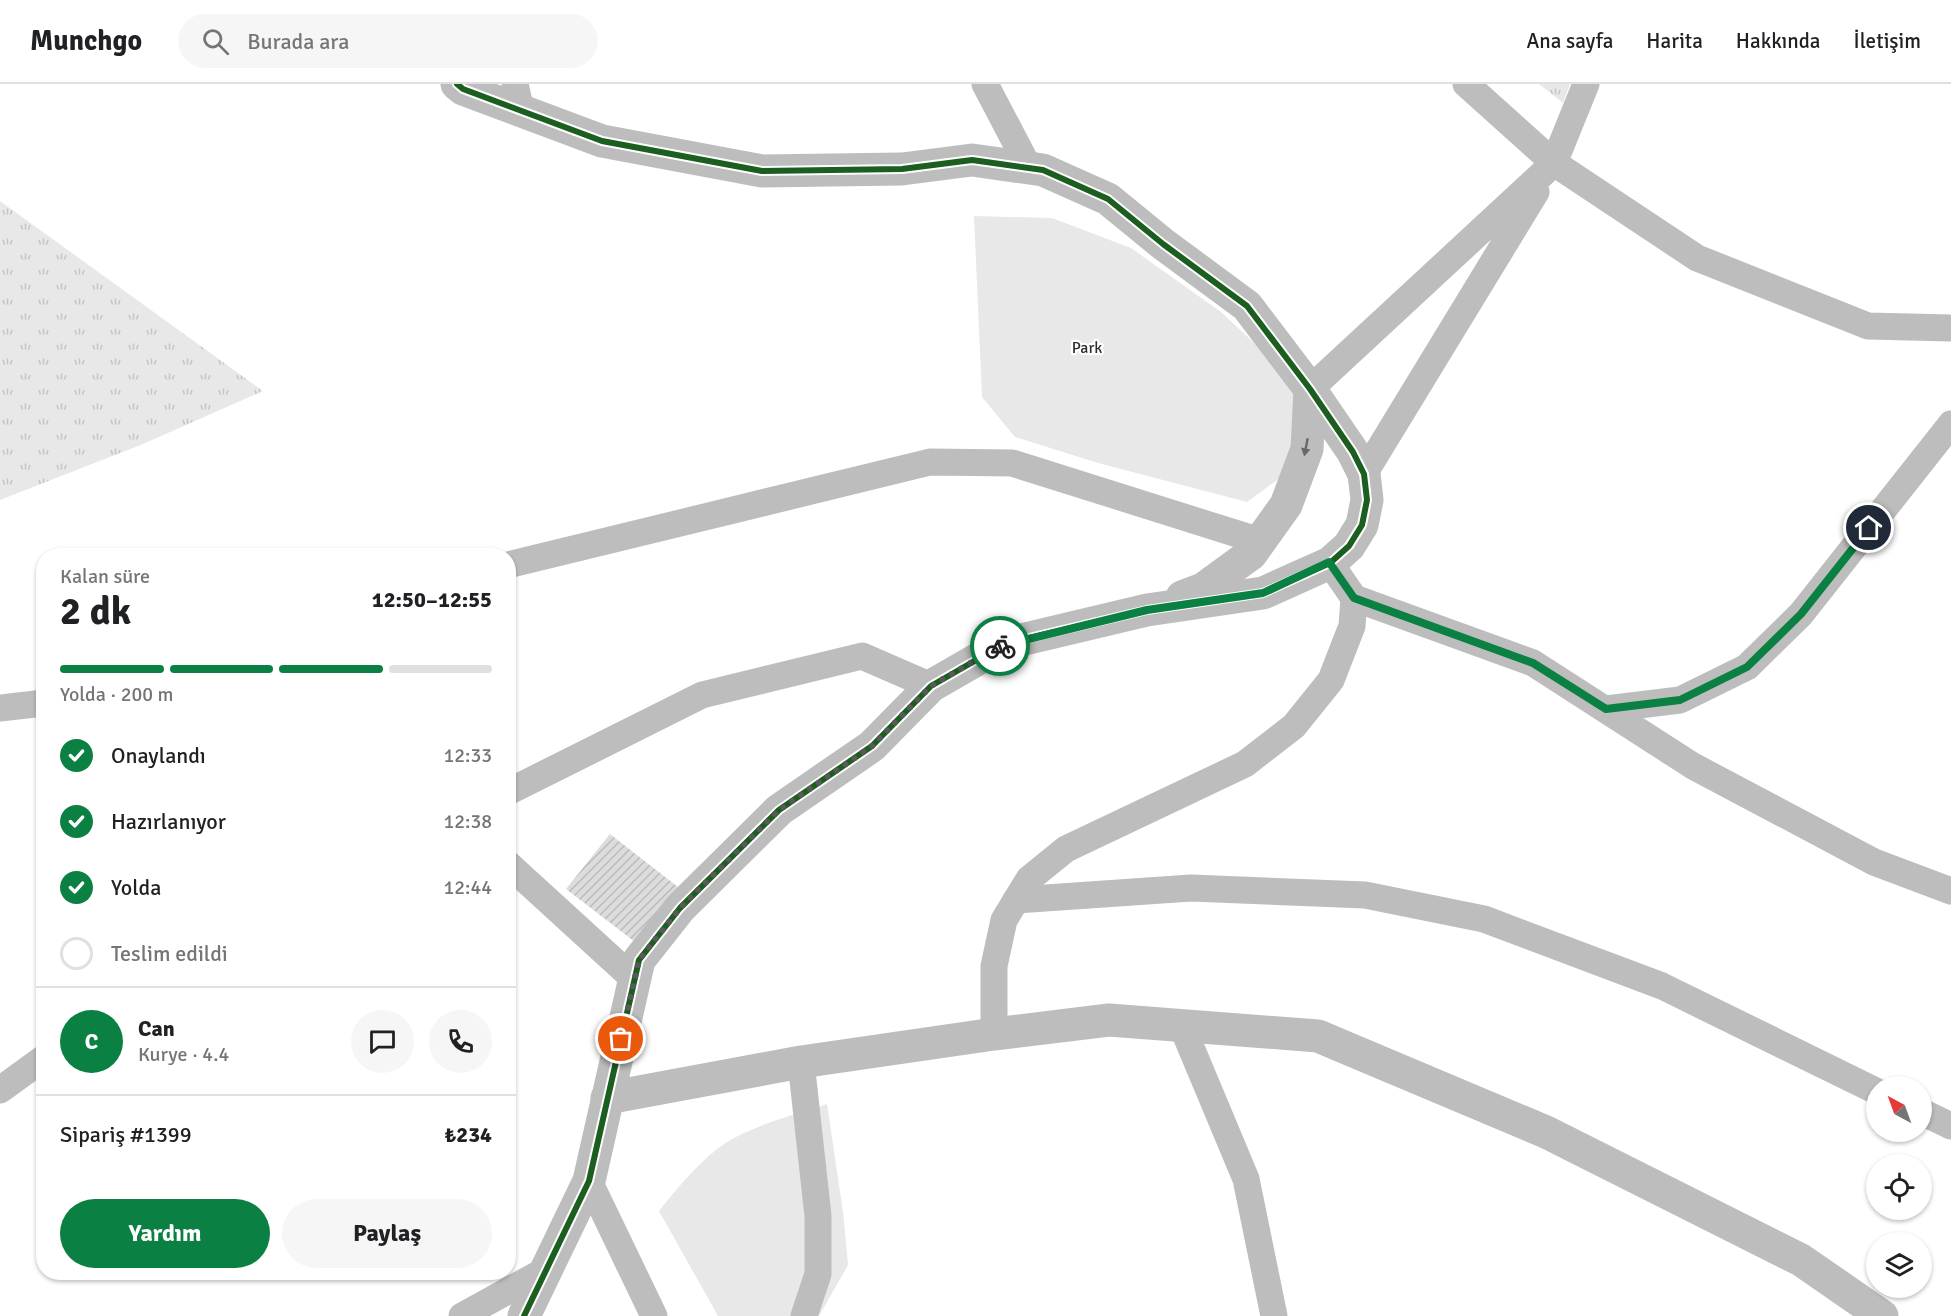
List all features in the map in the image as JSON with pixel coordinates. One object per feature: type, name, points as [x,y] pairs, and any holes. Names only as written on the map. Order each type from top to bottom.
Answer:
[{"type":"street","points":[[457,84],[463,89],[518,97],[602,141],[762,171],[902,169],[972,160],[1043,170],[1108,199],[1163,244],[1247,306],[1310,389],[1353,452],[1365,474],[1367,500],[1362,525],[1349,546],[1329,562],[1263,593],[1147,610],[1004,644],[931,686],[872,746],[779,810],[755,833],[680,908],[639,960],[589,1181],[524,1316]]},
{"type":"street","points":[[985,84],[1029,168]]},
{"type":"street","points":[[1466,84],[1554,163],[1697,258],[1868,326],[1951,328]]},
{"type":"street","points":[[1365,474],[1554,163],[1586,84]]},
{"type":"street","points":[[1147,610],[1203,589],[1251,554],[1286,505],[1307,449],[1310,389],[1554,163]]},
{"type":"street","points":[[1606,709],[1680,700],[1747,667],[1801,614],[1951,424]]},
{"type":"street","points":[[516,563],[930,462],[1012,463],[1260,541]]},
{"type":"street","points":[[1329,562],[1354,598],[1533,663],[1693,766],[1874,862],[1951,891]]},
{"type":"street","points":[[994,1034],[994,966],[1004,920],[1029,879],[1066,849],[1245,764],[1294,726],[1331,680],[1353,626],[1354,598]]},
{"type":"street","points":[[516,788],[702,695],[862,656],[931,686]]},
{"type":"street","points":[[0,708],[36,704]]},
{"type":"street","points":[[516,871],[635,980]]},
{"type":"street","points":[[1016,900],[1191,888],[1365,895],[1484,919],[1662,986],[1866,1086]]},
{"type":"street","points":[[607,1098],[801,1062],[1109,1020],[1318,1036],[1546,1132],[1801,1260],[1882,1316]]},
{"type":"street","points":[[1182,1026],[1246,1179],[1274,1316]]},
{"type":"street","points":[[801,1062],[818,1216],[818,1274],[804,1316]]},
{"type":"street","points":[[0,1090],[36,1064]]},
{"type":"street","points":[[1932,1117],[1951,1126]]},
{"type":"street","points":[[589,1181],[654,1316]]},
{"type":"street","points":[[462,1316],[546,1270]]},
{"type":"green space","points":[[1539,84],[1570,84],[1563,103]]},
{"type":"green space","points":[[0,201],[263,391],[143,444],[0,500]]},
{"type":"green space","name":"Park","points":[[974,216],[1052,218],[1131,248],[1221,312],[1279,366],[1319,420],[1303,461],[1247,502],[1098,463],[1015,437],[982,397]]},
{"type":"green space","points":[[827,1104],[843,1212],[848,1265],[819,1316],[718,1316],[659,1211],[699,1165],[727,1142],[763,1125]]},
{"type":"building","points":[[610,834],[678,887],[635,942],[566,889]]},
{"type":"cycle path","points":[[457,84],[463,89],[602,141],[762,171],[902,169],[972,160],[1043,170],[1108,199],[1163,244],[1247,306],[1310,389],[1353,452],[1364,474],[1367,500],[1362,525],[1349,546],[1330,563],[1263,593],[1147,610],[1004,644],[931,686],[872,746],[779,810],[680,908],[639,960],[589,1181],[524,1316]]},
{"type":"way so far","points":[[621,1039],[639,960],[680,908],[779,810],[872,746],[931,686],[1000,646]]},
{"type":"route","points":[[1000,646],[1147,610],[1263,593],[1329,562],[1354,598],[1533,663],[1606,709],[1680,700],[1747,667],[1801,614],[1869,528]]}]
